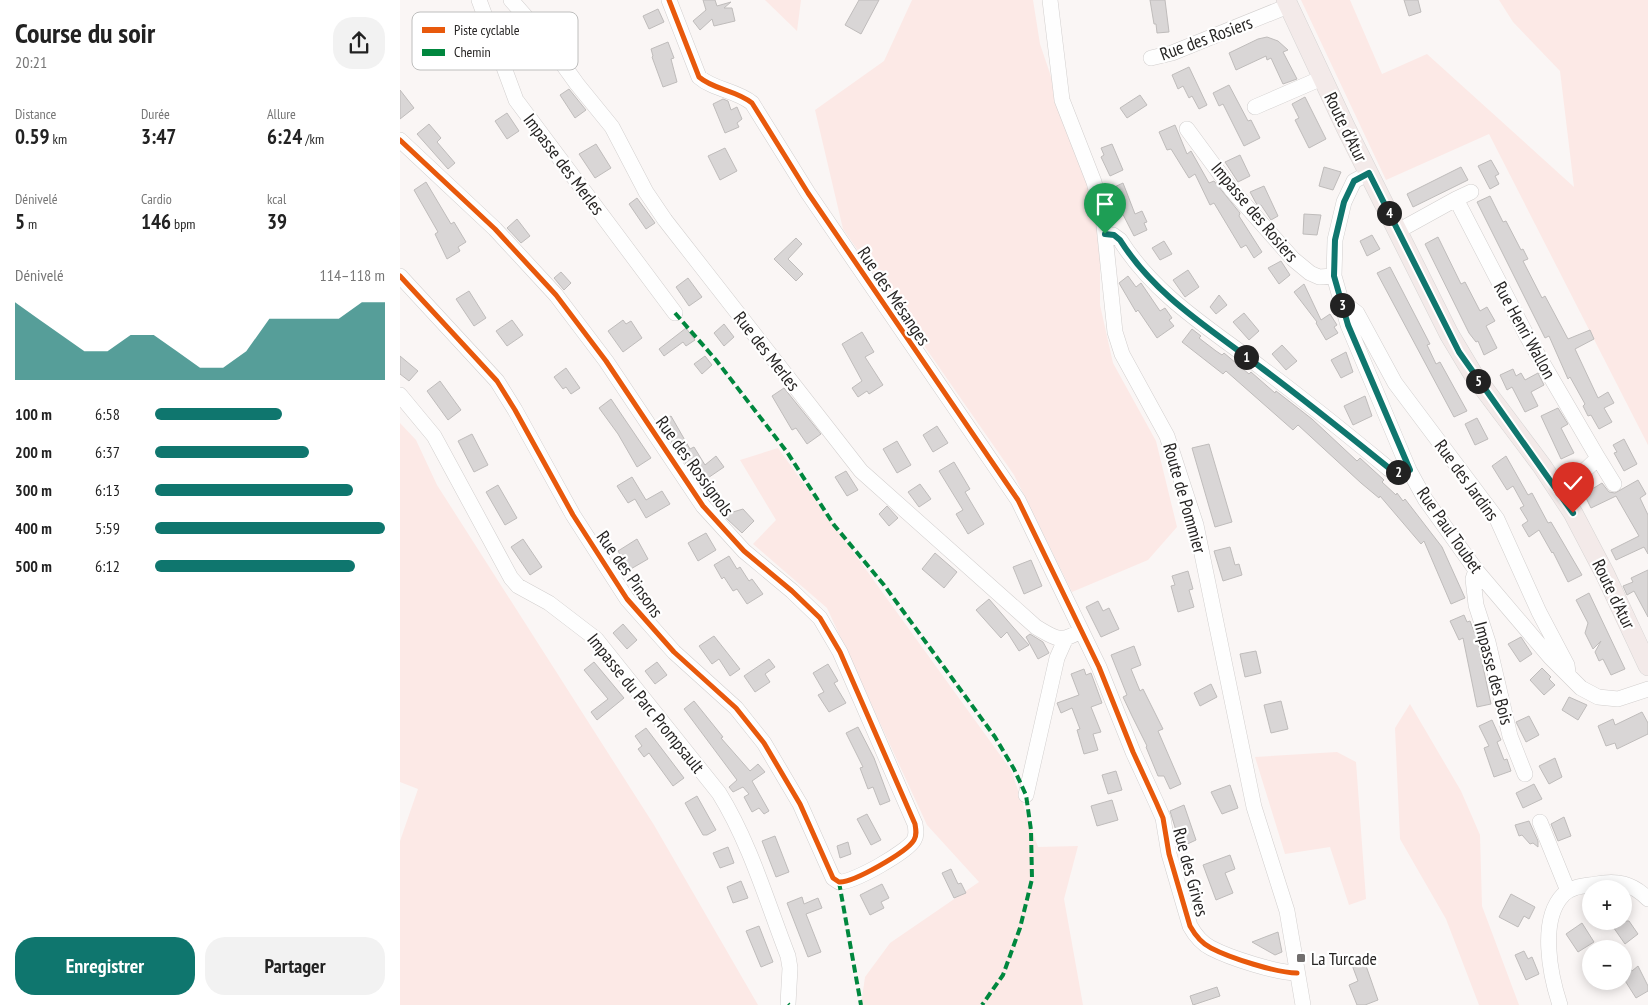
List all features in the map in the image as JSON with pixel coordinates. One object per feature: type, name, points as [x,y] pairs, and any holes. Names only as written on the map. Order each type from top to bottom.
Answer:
[{"type":"main road","name":"Route d'Atur","points":[[1287,3],[1322,78],[1459,352],[1561,493],[1642,636],[1648,666]]},
{"type":"street","name":"Impasse des Merles","points":[[479,0],[483,12]]},
{"type":"street","name":"Rue des Merles","points":[[511,0],[522,12]]},
{"type":"street","name":"Rue des Mésanges","points":[[669,0],[699,77],[704,82],[742,95],[752,103],[808,193],[1018,500],[1080,631]]},
{"type":"street","name":"Route de Pommier","points":[[1050,0],[1062,100],[1094,182],[1105,234],[1108,279],[1115,332],[1122,354],[1168,436],[1196,526],[1254,808],[1287,911],[1303,1005]]},
{"type":"street","name":"Rue des Rosiers","points":[[1151,58],[1172,53],[1287,3]]},
{"type":"street","name":"Impasse des Merles","points":[[505,70],[516,100],[675,313]]},
{"type":"street","name":"Rue des Merles","points":[[566,70],[612,127],[646,192],[665,220],[862,471],[1036,627],[1056,638],[1065,640]]},
{"type":"street","points":[[1255,107],[1322,78]]},
{"type":"street","name":"Impasse des Rosiers","points":[[1187,129],[1238,197],[1293,259],[1310,273],[1319,277],[1334,276]]},
{"type":"street","name":"Rue des Rossignols","points":[[400,140],[495,229],[556,295],[606,361],[703,506],[744,551],[808,604],[833,638],[915,824],[916,831],[913,842],[906,848],[851,881],[840,882]]},
{"type":"street","name":"Rue Paul Toubet","points":[[1369,173],[1354,181],[1344,202],[1335,240],[1334,276],[1348,325],[1410,470],[1425,499],[1476,570],[1568,676],[1589,693],[1610,699],[1628,698],[1648,689]]},
{"type":"street","points":[[1398,231],[1471,192]]},
{"type":"street","name":"Rue Henri Wallon","points":[[1456,199],[1528,338],[1614,484]]},
{"type":"street","points":[[1105,234],[1114,235],[1120,240],[1157,288],[1191,318],[1262,368],[1389,468],[1398,472],[1410,470]]},
{"type":"street","name":"Rue des Pinsons","points":[[400,276],[497,381],[573,515],[627,599],[674,652],[736,708],[764,743],[800,804],[828,870],[840,882]]},
{"type":"street","name":"Rue des Jardins","points":[[1340,300],[1357,313],[1395,383],[1497,519],[1539,612],[1567,665],[1568,676]]},
{"type":"street","name":"Impasse du Parc Prompsault","points":[[400,395],[434,436],[511,578],[518,586],[549,603],[596,639],[719,793],[728,808],[752,863],[788,956],[790,968],[788,1004]]},
{"type":"street","points":[[1561,493],[1598,458]]},
{"type":"street","name":"Impasse des Bois","points":[[1476,570],[1473,579],[1474,599],[1488,642],[1510,736],[1525,774]]},
{"type":"street","points":[[1026,795],[1056,658],[1065,640],[1080,631]]},
{"type":"street","name":"Rue des Grives","points":[[1080,631],[1099,667],[1133,752],[1160,810],[1169,854],[1190,926],[1195,935],[1211,948],[1284,973],[1297,973]]},
{"type":"street","points":[[1540,822],[1568,891]]},
{"type":"street","points":[[1560,1005],[1548,937],[1548,926],[1559,901],[1568,891],[1608,882],[1620,882],[1631,886],[1648,898]]},
{"type":"shaded area","points":[[765,0],[801,0],[797,31]]},
{"type":"shaded area","points":[[912,0],[1033,0],[1040,44],[1066,121],[1088,174],[1100,223],[1100,305],[1113,363],[1156,441],[1177,527],[1148,560],[1072,592],[1014,475],[843,229],[815,110],[884,61]]},
{"type":"shaded area","points":[[1301,0],[1350,0],[1382,74],[1427,54],[1574,187],[1560,71],[1513,22],[1499,0],[1648,0],[1648,445],[1489,134],[1386,180]]},
{"type":"shaded area","points":[[400,423],[416,440],[437,485],[654,825],[758,1005],[400,1005],[400,841],[418,789],[400,782]]},
{"type":"shaded area","points":[[778,448],[1011,770],[1038,847],[1078,846],[1064,899],[1083,1005],[861,1005],[865,977],[890,943],[979,882],[927,825],[827,608],[753,544],[776,520],[740,460]]},
{"type":"shaded area","points":[[1410,704],[1461,791],[1480,835],[1482,906],[1519,1005],[1479,1005],[1446,919],[1400,839],[1395,728]]},
{"type":"shaded area","points":[[1337,752],[1356,762],[1366,899],[1349,905],[1330,847],[1285,854],[1255,757]]},
{"type":"building","points":[[703,0],[715,0],[717,6],[731,2],[724,8],[732,8],[735,21],[714,26],[712,19],[700,30],[693,21],[706,10]]},
{"type":"building","points":[[859,0],[879,0],[861,34],[845,25]]},
{"type":"building","points":[[1150,0],[1165,0],[1169,32],[1157,33]]},
{"type":"building","points":[[1404,0],[1418,0],[1421,12],[1409,16]]},
{"type":"building","points":[[658,9],[664,22],[649,29],[643,16]]},
{"type":"building","points":[[1267,37],[1278,41],[1288,50],[1283,52],[1297,79],[1283,84],[1271,58],[1267,60],[1266,56],[1236,70],[1229,53],[1258,39]]},
{"type":"building","points":[[668,42],[674,58],[671,59],[677,82],[663,87],[651,49]]},
{"type":"building","points":[[1189,67],[1207,105],[1199,109],[1192,96],[1189,98],[1183,86],[1178,89],[1172,75]]},
{"type":"building","points":[[1229,85],[1248,121],[1251,120],[1260,138],[1244,146],[1223,104],[1219,106],[1213,93]]},
{"type":"building","points":[[569,89],[586,110],[575,118],[560,95]]},
{"type":"building","points":[[400,90],[414,108],[400,119]]},
{"type":"building","points":[[1140,95],[1147,105],[1127,118],[1120,108]]},
{"type":"building","points":[[1305,97],[1326,139],[1309,148],[1295,120],[1299,118],[1292,104]]},
{"type":"building","points":[[723,99],[728,101],[731,110],[737,107],[742,119],[737,123],[739,127],[725,133],[713,104]]},
{"type":"building","points":[[507,113],[519,131],[507,139],[495,121]]},
{"type":"building","points":[[429,124],[441,138],[437,142],[455,163],[448,169],[417,134]]},
{"type":"building","points":[[1175,125],[1187,154],[1191,151],[1209,183],[1214,181],[1240,213],[1239,216],[1262,252],[1254,258],[1246,245],[1241,248],[1214,203],[1210,205],[1195,174],[1189,178],[1171,149],[1167,150],[1159,132]]},
{"type":"building","points":[[596,144],[611,168],[595,178],[579,154]]},
{"type":"building","points":[[1112,144],[1123,170],[1110,176],[1101,157],[1104,155],[1101,148]]},
{"type":"building","points":[[725,148],[737,171],[720,180],[708,156]]},
{"type":"building","points":[[1240,155],[1250,176],[1238,182],[1225,162]]},
{"type":"building","points":[[1491,160],[1499,174],[1495,176],[1499,184],[1490,189],[1478,166]]},
{"type":"building","points":[[1324,167],[1341,172],[1333,190],[1319,186]]},
{"type":"building","points":[[1461,167],[1468,180],[1413,207],[1407,194]]},
{"type":"building","points":[[426,182],[451,224],[454,222],[466,242],[458,247],[460,251],[447,259],[435,234],[438,232],[414,190]]},
{"type":"building","points":[[1123,183],[1135,214],[1142,211],[1147,222],[1144,223],[1147,230],[1134,236],[1110,189]]},
{"type":"building","points":[[1264,186],[1278,216],[1271,220],[1261,205],[1258,206],[1250,192]]},
{"type":"building","points":[[1490,196],[1503,222],[1506,221],[1521,250],[1523,249],[1528,259],[1523,261],[1542,298],[1545,296],[1568,339],[1590,330],[1594,339],[1575,349],[1598,398],[1608,392],[1614,403],[1604,408],[1612,422],[1599,429],[1591,415],[1588,416],[1583,406],[1585,404],[1570,377],[1568,379],[1549,336],[1545,338],[1477,202]]},
{"type":"building","points":[[637,198],[655,223],[646,229],[629,204]]},
{"type":"building","points":[[1304,214],[1321,215],[1317,235],[1303,234]]},
{"type":"building","points":[[517,219],[530,236],[521,243],[507,228]]},
{"type":"building","points":[[1372,235],[1380,249],[1367,256],[1360,241]]},
{"type":"building","points":[[1438,237],[1461,284],[1465,282],[1480,311],[1487,307],[1495,321],[1486,326],[1497,348],[1484,355],[1478,341],[1476,342],[1469,333],[1425,244]]},
{"type":"building","points":[[796,238],[802,244],[788,259],[803,274],[796,281],[774,259]]},
{"type":"building","points":[[1164,241],[1172,254],[1160,260],[1152,248]]},
{"type":"building","points":[[1281,261],[1290,275],[1279,284],[1268,268]]},
{"type":"building","points":[[1390,267],[1430,344],[1427,345],[1436,364],[1440,362],[1467,411],[1454,417],[1377,273]]},
{"type":"building","points":[[1188,270],[1199,287],[1185,297],[1173,280]]},
{"type":"building","points":[[561,272],[571,283],[564,290],[554,278]]},
{"type":"building","points":[[1128,276],[1136,287],[1141,283],[1160,311],[1165,308],[1172,318],[1169,320],[1174,326],[1157,338],[1138,310],[1136,312],[1119,283]]},
{"type":"building","points":[[688,278],[702,297],[689,306],[676,287]]},
{"type":"building","points":[[1304,284],[1321,320],[1330,314],[1337,325],[1334,327],[1338,333],[1326,340],[1317,322],[1294,292]]},
{"type":"building","points":[[469,291],[486,318],[474,326],[456,299]]},
{"type":"building","points":[[1219,295],[1227,305],[1216,314],[1210,307]]},
{"type":"building","points":[[1244,313],[1259,331],[1249,340],[1233,322]]},
{"type":"building","points":[[512,320],[523,335],[507,346],[496,331]]},
{"type":"building","points":[[623,320],[626,324],[631,321],[642,338],[623,352],[608,331]]},
{"type":"building","points":[[724,324],[734,337],[724,346],[714,333]]},
{"type":"building","points":[[686,328],[695,340],[686,346],[683,342],[664,356],[659,349]]},
{"type":"building","points":[[1192,329],[1201,336],[1199,338],[1216,351],[1222,355],[1224,353],[1249,374],[1251,372],[1275,393],[1276,391],[1312,419],[1357,461],[1360,458],[1384,480],[1382,482],[1396,495],[1397,493],[1403,501],[1405,499],[1442,547],[1465,598],[1451,604],[1424,541],[1421,544],[1380,496],[1379,498],[1361,483],[1298,425],[1293,430],[1226,371],[1223,374],[1182,342]]},
{"type":"building","points":[[862,332],[874,352],[865,357],[883,385],[869,394],[867,391],[858,397],[852,388],[862,381],[842,344]]},
{"type":"building","points":[[1282,345],[1297,361],[1286,370],[1272,354]]},
{"type":"building","points":[[1346,352],[1353,372],[1341,378],[1331,360]]},
{"type":"building","points":[[400,356],[418,371],[409,381],[400,374]]},
{"type":"building","points":[[705,356],[712,365],[702,374],[694,364]]},
{"type":"building","points":[[566,368],[580,388],[571,394],[566,387],[563,389],[554,377]]},
{"type":"building","points":[[1513,369],[1516,376],[1521,373],[1525,380],[1538,373],[1544,385],[1531,392],[1538,406],[1525,412],[1512,387],[1507,390],[1500,375]]},
{"type":"building","points":[[440,381],[461,410],[448,420],[427,391]]},
{"type":"building","points":[[784,388],[821,434],[807,444],[796,428],[792,430],[772,396]]},
{"type":"building","points":[[1365,396],[1372,416],[1353,425],[1344,406]]},
{"type":"building","points":[[611,399],[651,458],[637,467],[618,434],[599,408]]},
{"type":"building","points":[[1558,408],[1568,424],[1561,428],[1574,453],[1561,459],[1541,416]]},
{"type":"building","points":[[671,416],[690,449],[694,447],[705,465],[716,456],[724,467],[699,484],[659,423]]},
{"type":"building","points":[[1477,418],[1488,439],[1475,445],[1465,424]]},
{"type":"building","points":[[937,426],[948,443],[933,452],[923,435]]},
{"type":"building","points":[[472,434],[488,465],[474,472],[458,441]]},
{"type":"building","points":[[1624,439],[1637,464],[1624,471],[1614,453],[1617,452],[1613,445]]},
{"type":"building","points":[[897,441],[911,465],[897,473],[883,449]]},
{"type":"building","points":[[1209,444],[1232,522],[1215,527],[1192,448]]},
{"type":"building","points":[[1506,456],[1528,495],[1532,493],[1548,523],[1551,522],[1582,575],[1568,582],[1553,552],[1539,530],[1529,537],[1522,525],[1528,521],[1520,508],[1524,506],[1513,486],[1507,490],[1492,466]]},
{"type":"building","points":[[954,462],[970,489],[965,492],[984,524],[968,534],[956,514],[963,510],[939,471]]},
{"type":"building","points":[[846,471],[858,490],[847,496],[835,477]]},
{"type":"building","points":[[632,477],[646,500],[662,491],[670,504],[646,518],[635,499],[628,503],[617,486]]},
{"type":"building","points":[[1638,480],[1646,494],[1640,498],[1648,515],[1648,554],[1644,547],[1616,560],[1611,550],[1639,536],[1616,496],[1591,508],[1584,494],[1602,483],[1609,492],[1615,493]]},
{"type":"building","points":[[920,484],[931,499],[919,507],[908,492]]},
{"type":"building","points":[[498,485],[517,518],[505,525],[486,492]]},
{"type":"building","points":[[887,506],[898,518],[889,526],[879,514]]},
{"type":"building","points":[[743,509],[754,521],[742,533],[726,518],[733,512]]},
{"type":"building","points":[[706,533],[716,550],[698,561],[688,543]]},
{"type":"building","points":[[523,539],[542,567],[530,575],[511,547]]},
{"type":"building","points":[[637,539],[648,559],[629,570],[618,551]]},
{"type":"building","points":[[1230,547],[1235,565],[1239,564],[1242,575],[1223,581],[1214,551]]},
{"type":"building","points":[[935,553],[957,572],[944,588],[922,569]]},
{"type":"building","points":[[729,556],[737,569],[740,567],[749,581],[752,579],[763,594],[747,604],[737,589],[733,591],[724,577],[722,579],[714,565]]},
{"type":"building","points":[[1031,560],[1042,586],[1024,594],[1013,567]]},
{"type":"building","points":[[1648,570],[1648,617],[1634,591],[1627,595],[1623,586],[1633,582],[1631,578]]},
{"type":"building","points":[[1188,571],[1193,589],[1189,590],[1194,607],[1178,612],[1171,586],[1175,585],[1172,576]]},
{"type":"building","points":[[1589,593],[1625,669],[1611,675],[1603,659],[1599,661],[1595,652],[1601,641],[1593,649],[1585,633],[1588,623],[1576,600]]},
{"type":"building","points":[[989,599],[1029,645],[1019,651],[1007,632],[1001,638],[976,610]]},
{"type":"building","points":[[1098,601],[1103,611],[1109,608],[1119,629],[1101,637],[1086,607]]},
{"type":"building","points":[[1464,615],[1467,622],[1470,621],[1477,639],[1491,704],[1477,707],[1463,638],[1459,640],[1450,621]]},
{"type":"building","points":[[623,624],[637,640],[627,649],[613,633]]},
{"type":"building","points":[[1030,634],[1043,642],[1049,653],[1038,659],[1026,637]]},
{"type":"building","points":[[714,636],[740,669],[730,676],[719,659],[712,664],[699,646]]},
{"type":"building","points":[[1521,637],[1532,654],[1520,662],[1508,644]]},
{"type":"building","points":[[1134,646],[1141,665],[1131,669],[1140,691],[1143,689],[1163,729],[1158,731],[1181,784],[1170,789],[1164,776],[1158,776],[1147,746],[1123,697],[1127,695],[1111,655]]},
{"type":"building","points":[[1256,651],[1261,673],[1245,677],[1240,654]]},
{"type":"building","points":[[769,659],[775,667],[765,674],[770,682],[755,692],[744,676]]},
{"type":"building","points":[[594,662],[624,698],[597,720],[591,712],[608,699],[584,670]]},
{"type":"building","points":[[657,662],[667,675],[655,684],[645,671]]},
{"type":"building","points":[[828,664],[838,681],[834,683],[846,703],[829,712],[818,695],[824,692],[813,673]]},
{"type":"building","points":[[1542,668],[1551,677],[1549,679],[1555,685],[1544,695],[1530,680]]},
{"type":"building","points":[[1084,669],[1086,675],[1091,673],[1102,703],[1091,707],[1101,732],[1093,734],[1098,750],[1084,754],[1077,730],[1080,729],[1072,708],[1061,713],[1057,703],[1079,695],[1071,674]]},
{"type":"building","points":[[1211,684],[1217,697],[1200,706],[1194,693]]},
{"type":"building","points":[[1569,697],[1587,705],[1578,720],[1562,710]]},
{"type":"building","points":[[694,701],[723,737],[721,738],[750,771],[758,764],[765,772],[752,781],[769,811],[764,814],[759,808],[752,812],[744,797],[749,794],[743,787],[733,792],[729,787],[737,780],[684,709]]},
{"type":"building","points":[[1281,701],[1288,729],[1271,733],[1264,705]]},
{"type":"building","points":[[1642,712],[1648,723],[1648,734],[1617,749],[1615,743],[1606,746],[1598,726],[1613,719],[1615,725]]},
{"type":"building","points":[[1529,716],[1539,735],[1526,742],[1516,722]]},
{"type":"building","points":[[1492,720],[1501,740],[1497,742],[1504,760],[1507,759],[1511,771],[1494,777],[1484,748],[1489,746],[1479,726]]},
{"type":"building","points":[[858,727],[874,758],[890,801],[880,805],[873,787],[868,789],[860,768],[863,767],[846,733]]},
{"type":"building","points":[[646,728],[684,778],[673,786],[649,753],[644,757],[638,749],[642,746],[635,736]]},
{"type":"building","points":[[1555,758],[1562,777],[1549,784],[1539,766]]},
{"type":"building","points":[[1116,771],[1122,790],[1108,794],[1102,775]]},
{"type":"building","points":[[1534,784],[1542,799],[1523,808],[1516,793]]},
{"type":"building","points":[[1230,785],[1238,808],[1222,814],[1211,792]]},
{"type":"building","points":[[697,796],[716,830],[707,835],[703,835],[685,803]]},
{"type":"building","points":[[1112,800],[1118,820],[1097,826],[1091,806]]},
{"type":"building","points":[[1184,805],[1196,840],[1181,847],[1170,811]]},
{"type":"building","points":[[867,814],[881,840],[871,845],[857,819]]},
{"type":"building","points":[[1564,817],[1571,836],[1558,841],[1551,824]]},
{"type":"building","points":[[1529,821],[1538,841],[1538,847],[1533,843],[1530,844],[1522,835],[1519,836],[1515,825]]},
{"type":"building","points":[[775,836],[789,872],[776,877],[762,841]]},
{"type":"building","points":[[848,842],[851,854],[840,858],[837,846]]},
{"type":"building","points":[[728,847],[734,863],[720,868],[713,853]]},
{"type":"building","points":[[1230,855],[1235,869],[1225,873],[1233,893],[1216,900],[1203,865]]},
{"type":"building","points":[[951,869],[958,884],[961,883],[966,893],[954,898],[942,873]]},
{"type":"building","points":[[741,881],[748,898],[733,903],[727,887]]},
{"type":"building","points":[[882,884],[889,898],[881,902],[884,908],[870,915],[860,895]]},
{"type":"building","points":[[1511,894],[1535,907],[1529,919],[1524,916],[1518,927],[1499,917]]},
{"type":"building","points":[[802,897],[804,904],[818,898],[822,908],[806,914],[821,952],[808,957],[787,903]]},
{"type":"building","points":[[1582,923],[1582,930],[1586,930],[1593,940],[1582,940],[1582,950],[1578,952],[1566,934]]},
{"type":"building","points":[[1632,925],[1638,934],[1630,940],[1622,940],[1615,930],[1632,930]]},
{"type":"building","points":[[759,926],[773,962],[761,967],[746,931]]},
{"type":"building","points":[[1278,932],[1282,952],[1275,955],[1252,942]]},
{"type":"building","points":[[1524,951],[1528,959],[1532,957],[1539,974],[1526,980],[1515,955]]},
{"type":"building","points":[[1364,960],[1378,1000],[1365,1005],[1357,1005],[1349,985],[1358,981],[1352,965]]},
{"type":"building","points":[[1638,966],[1648,986],[1648,991],[1636,998],[1631,990],[1632,971]]},
{"type":"building","points":[[1217,987],[1220,996],[1193,1005],[1190,996]]},
{"type":"marked path","points":[[675,313],[716,360],[787,452],[834,525],[884,585],[995,737],[1014,769],[1026,795],[1031,830],[1032,879],[1020,928],[1003,975],[982,1005]]},
{"type":"marked path","points":[[839,882],[861,1005]]},
{"type":"cycle path","points":[[669,0],[699,77],[711,85],[739,95],[752,103],[808,193],[1018,500],[1099,667],[1133,752],[1163,818],[1169,854],[1190,926],[1194,933],[1207,946],[1219,952],[1266,968],[1297,973]]},
{"type":"cycle path","points":[[400,140],[495,229],[556,295],[606,361],[703,506],[744,551],[792,591],[820,618],[840,652],[915,824],[916,836],[909,845],[891,859],[856,878],[839,882],[833,878],[800,804],[764,743],[736,708],[674,652],[627,599],[573,515],[497,381],[400,276]]},
{"type":"place","name":"La Turcade","points":[[1301,958]]},
{"type":"route","points":[[1105,234],[1114,235],[1120,240],[1157,288],[1191,318],[1262,368],[1389,468],[1398,472],[1410,470],[1348,325],[1334,276],[1335,240],[1344,202],[1349,188],[1354,181],[1369,173],[1421,280],[1459,352],[1473,374],[1542,466],[1573,513]]}]
